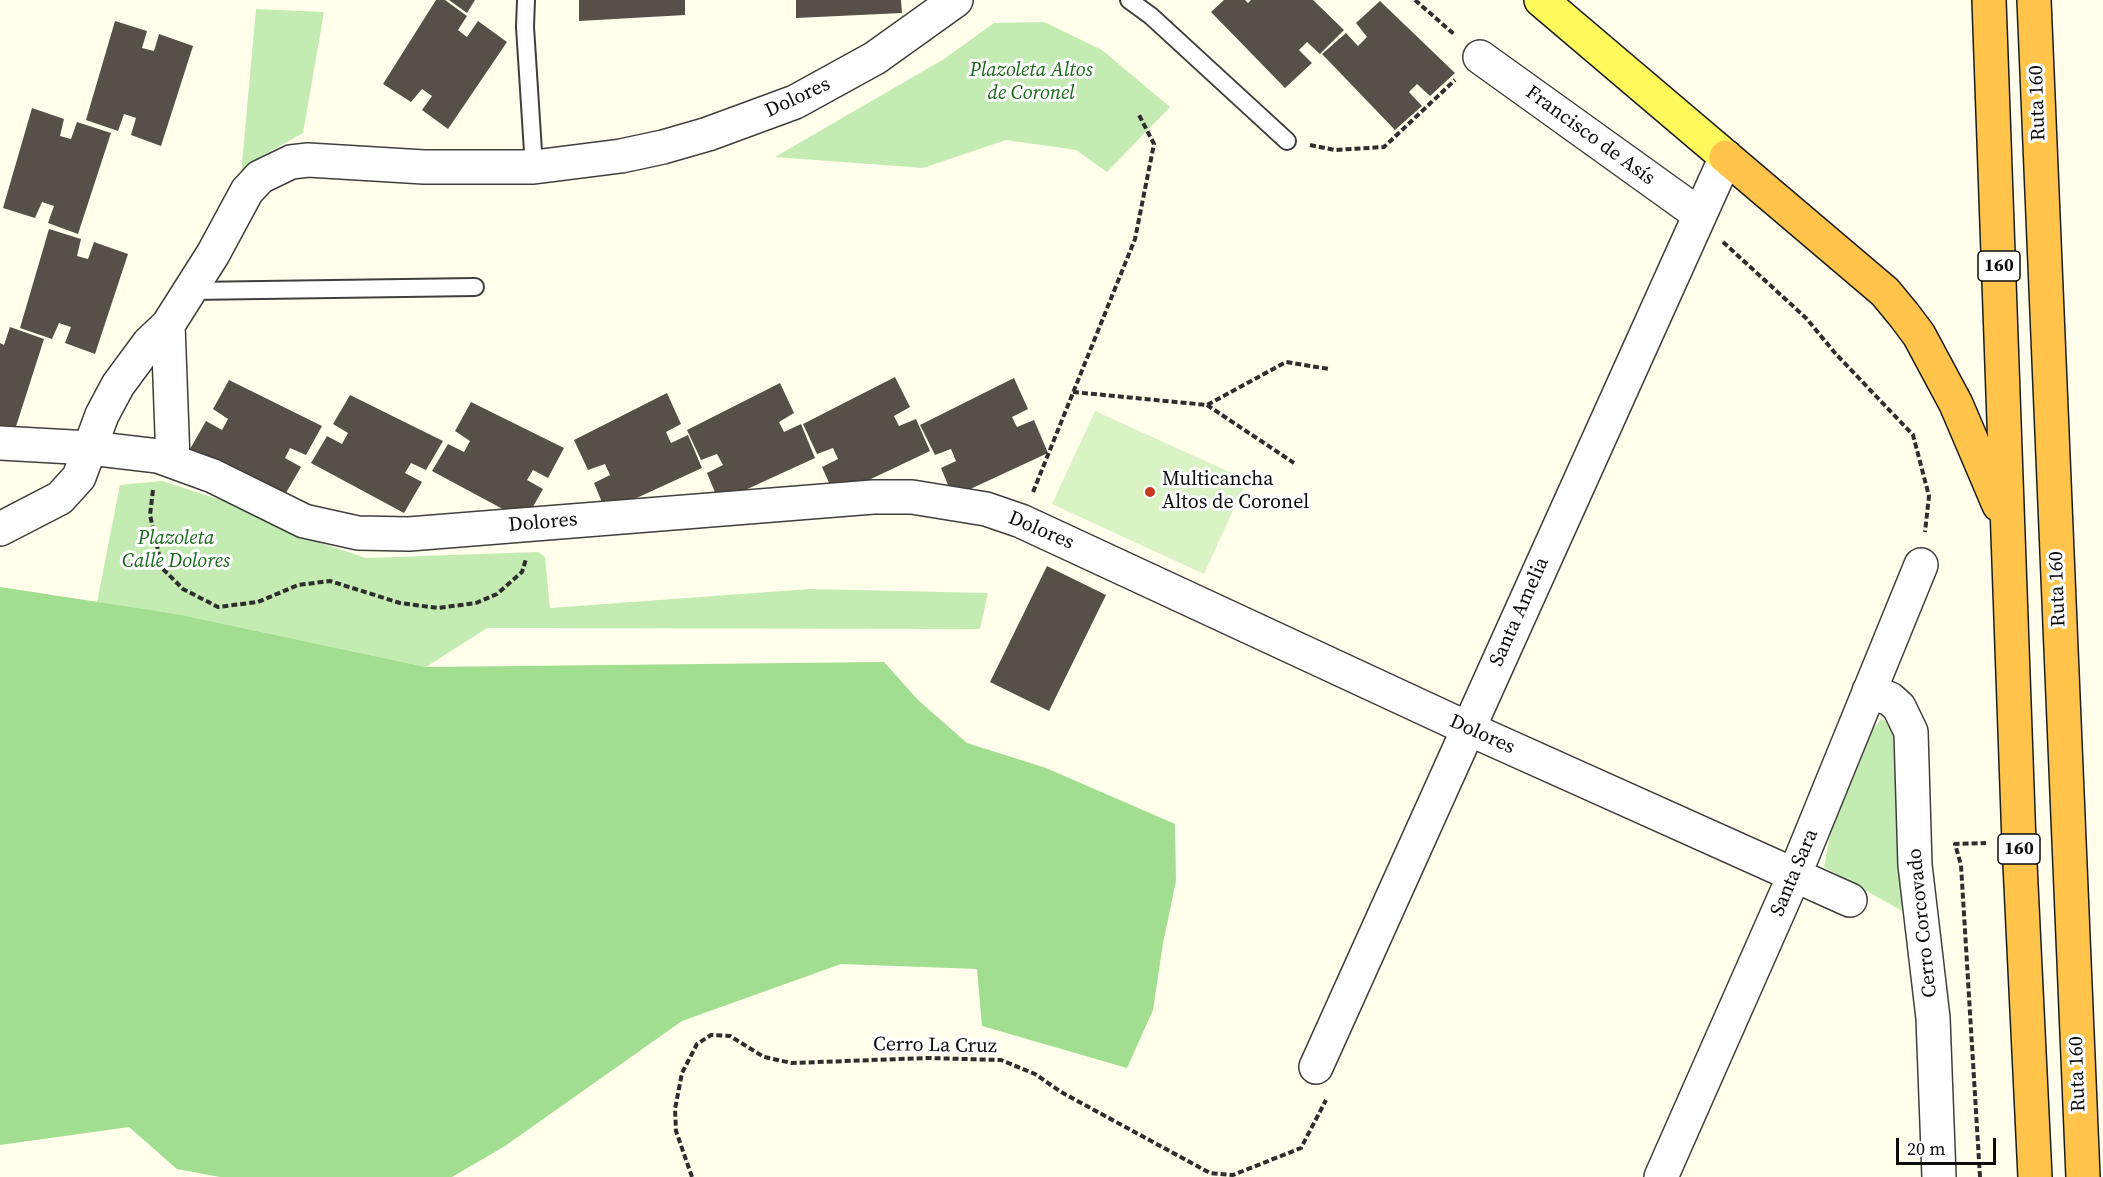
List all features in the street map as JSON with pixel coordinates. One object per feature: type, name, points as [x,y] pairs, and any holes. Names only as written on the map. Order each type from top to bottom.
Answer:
[{"type":"highway","name":"160","points":[[1989,0],[2019,843],[2035,1177]]},
{"type":"highway","name":"Ruta 160","points":[[2034,0],[2083,1177]]},
{"type":"highway","points":[[1726,157],[1885,292],[1919,335],[1956,404],[1984,466],[2009,531]]},
{"type":"main road","points":[[1541,0],[1726,157]]},
{"type":"street","name":"Dolores","points":[[0,529],[60,498],[79,477],[102,415],[118,385],[144,350],[168,325],[191,291],[248,191],[260,177],[291,162],[308,160],[424,167],[534,167],[631,154],[708,134],[795,102],[865,64],[956,0]]},
{"type":"street","name":"Francisco de Asís","points":[[1480,57],[1700,215]]},
{"type":"street","name":"Santa Amelia","points":[[1316,1067],[1726,157]]},
{"type":"street","points":[[165,459],[168,325]]},
{"type":"street","points":[[0,443],[90,447]]},
{"type":"street","name":"Dolores","points":[[90,447],[165,459],[213,476],[278,510],[331,529],[384,535],[873,497],[912,497],[950,501],[986,509],[1021,521],[1467,728],[1850,900]]},
{"type":"street","name":"Santa Sara","points":[[1662,1177],[1794,876],[1921,565]]},
{"type":"street","name":"Cerro Corcovado","points":[[1869,691],[1894,703],[1906,718],[1911,732],[1915,865],[1933,1018],[1939,1177]]},
{"type":"lane","points":[[526,0],[525,27],[534,167]]},
{"type":"lane","points":[[1129,0],[1151,16],[1287,141]]},
{"type":"lane","points":[[191,291],[475,287]]},
{"type":"path","points":[[1287,141],[1335,150],[1384,147],[1480,57],[1415,0]]},
{"type":"path","points":[[1021,521],[1135,239],[1154,144],[1138,113]]},
{"type":"path","points":[[1700,215],[1713,233],[1806,318],[1835,353],[1913,435],[1929,495],[1921,565]]},
{"type":"path","points":[[1207,405],[1286,362],[1329,369]]},
{"type":"path","points":[[1074,392],[1207,405],[1294,463]]},
{"type":"path","points":[[165,459],[150,515],[162,567],[183,589],[218,607],[258,602],[298,585],[330,581],[400,603],[438,608],[476,603],[497,594],[522,572],[538,523]]},
{"type":"path","points":[[1980,1177],[1961,865],[1955,844],[2019,843]]},
{"type":"path","name":"Cerro La Cruz","points":[[692,1177],[676,1131],[675,1109],[682,1072],[697,1044],[711,1035],[730,1036],[764,1057],[792,1062],[927,1058],[1001,1060],[1035,1074],[1060,1092],[1210,1173],[1233,1175],[1301,1148],[1333,1087],[1316,1067]]},
{"type":"green space","points":[[256,9],[324,12],[303,133],[262,156],[241,175]]},
{"type":"green space","name":"Plazoleta Altos de Coronel","points":[[1044,22],[1102,50],[1170,107],[1107,172],[1076,150],[1006,140],[923,168],[775,157],[944,59],[994,23]]},
{"type":"green space","name":"Multicancha Altos de Coronel","points":[[1095,411],[1247,480],[1204,574],[1052,504]]},
{"type":"green space","name":"Plazoleta Calle Dolores","points":[[162,481],[230,503],[291,533],[366,558],[538,552],[545,557],[550,608],[810,589],[988,593],[980,629],[487,628],[426,667],[177,614],[97,602],[120,485]]},
{"type":"green space","points":[[0,587],[177,614],[426,667],[884,662],[918,700],[967,743],[1046,768],[1175,824],[1176,881],[1163,943],[1153,1010],[1127,1068],[982,1026],[977,969],[841,964],[682,1021],[505,1146],[452,1177],[220,1177],[177,1169],[129,1127],[0,1145]]},
{"type":"green space","points":[[1881,719],[1895,724],[1904,912],[1824,867],[1832,825],[1867,737]]},
{"type":"building","points":[[436,0],[445,0],[467,16],[458,30],[467,37],[478,21],[507,42],[448,129],[422,110],[432,96],[422,89],[411,102],[383,84]]},
{"type":"building","points":[[449,0],[475,0],[467,13]]},
{"type":"building","points":[[579,0],[685,0],[685,15],[579,21]]},
{"type":"building","points":[[796,0],[901,0],[902,13],[796,18]]},
{"type":"building","points":[[1224,0],[1245,0],[1248,3],[1251,0],[1313,0],[1344,30],[1320,54],[1307,42],[1299,50],[1312,63],[1285,88],[1211,12]]},
{"type":"building","points":[[1380,1],[1455,73],[1430,96],[1417,84],[1409,92],[1422,106],[1395,130],[1322,54],[1346,33],[1358,46],[1367,37],[1356,23]]},
{"type":"building","points":[[115,21],[147,31],[142,48],[154,51],[159,34],[193,46],[161,146],[131,135],[136,118],[124,114],[118,131],[86,120]]},
{"type":"building","points":[[32,108],[64,119],[60,136],[71,139],[77,122],[111,133],[78,234],[48,223],[54,206],[42,202],[35,218],[3,208]]},
{"type":"building","points":[[49,229],[81,239],[77,256],[88,259],[94,242],[128,254],[95,354],[65,343],[71,327],[59,323],[52,339],[20,328]]},
{"type":"building","points":[[10,327],[44,339],[12,439],[0,435],[0,343],[4,345]]},
{"type":"building","points":[[895,377],[910,407],[894,416],[899,426],[916,419],[930,451],[835,496],[822,467],[838,459],[833,448],[817,454],[803,424]]},
{"type":"building","points":[[1014,378],[1028,409],[1012,417],[1017,427],[1034,420],[1048,453],[953,497],[941,468],[956,461],[951,449],[935,455],[920,425]]},
{"type":"building","points":[[229,380],[322,426],[306,455],[290,448],[285,458],[301,467],[283,498],[190,449],[206,421],[222,430],[228,419],[213,409]]},
{"type":"building","points":[[780,383],[794,413],[779,422],[784,432],[801,424],[815,458],[719,502],[707,473],[723,465],[717,454],[701,460],[687,430]]},
{"type":"building","points":[[667,393],[681,424],[666,432],[671,443],[688,435],[702,468],[606,512],[594,483],[610,475],[605,464],[588,470],[574,440]]},
{"type":"building","points":[[350,395],[443,441],[426,470],[411,463],[405,473],[422,482],[404,513],[311,463],[327,436],[342,444],[348,433],[333,424]]},
{"type":"building","points":[[471,402],[564,448],[548,478],[533,470],[527,480],[543,489],[525,521],[432,471],[448,444],[464,452],[470,441],[455,431]]},
{"type":"building","points":[[1047,566],[1106,595],[1049,711],[990,682]]},
{"type":"place","name":"Multicancha Altos de Coronel","points":[[1150,492]]}]
